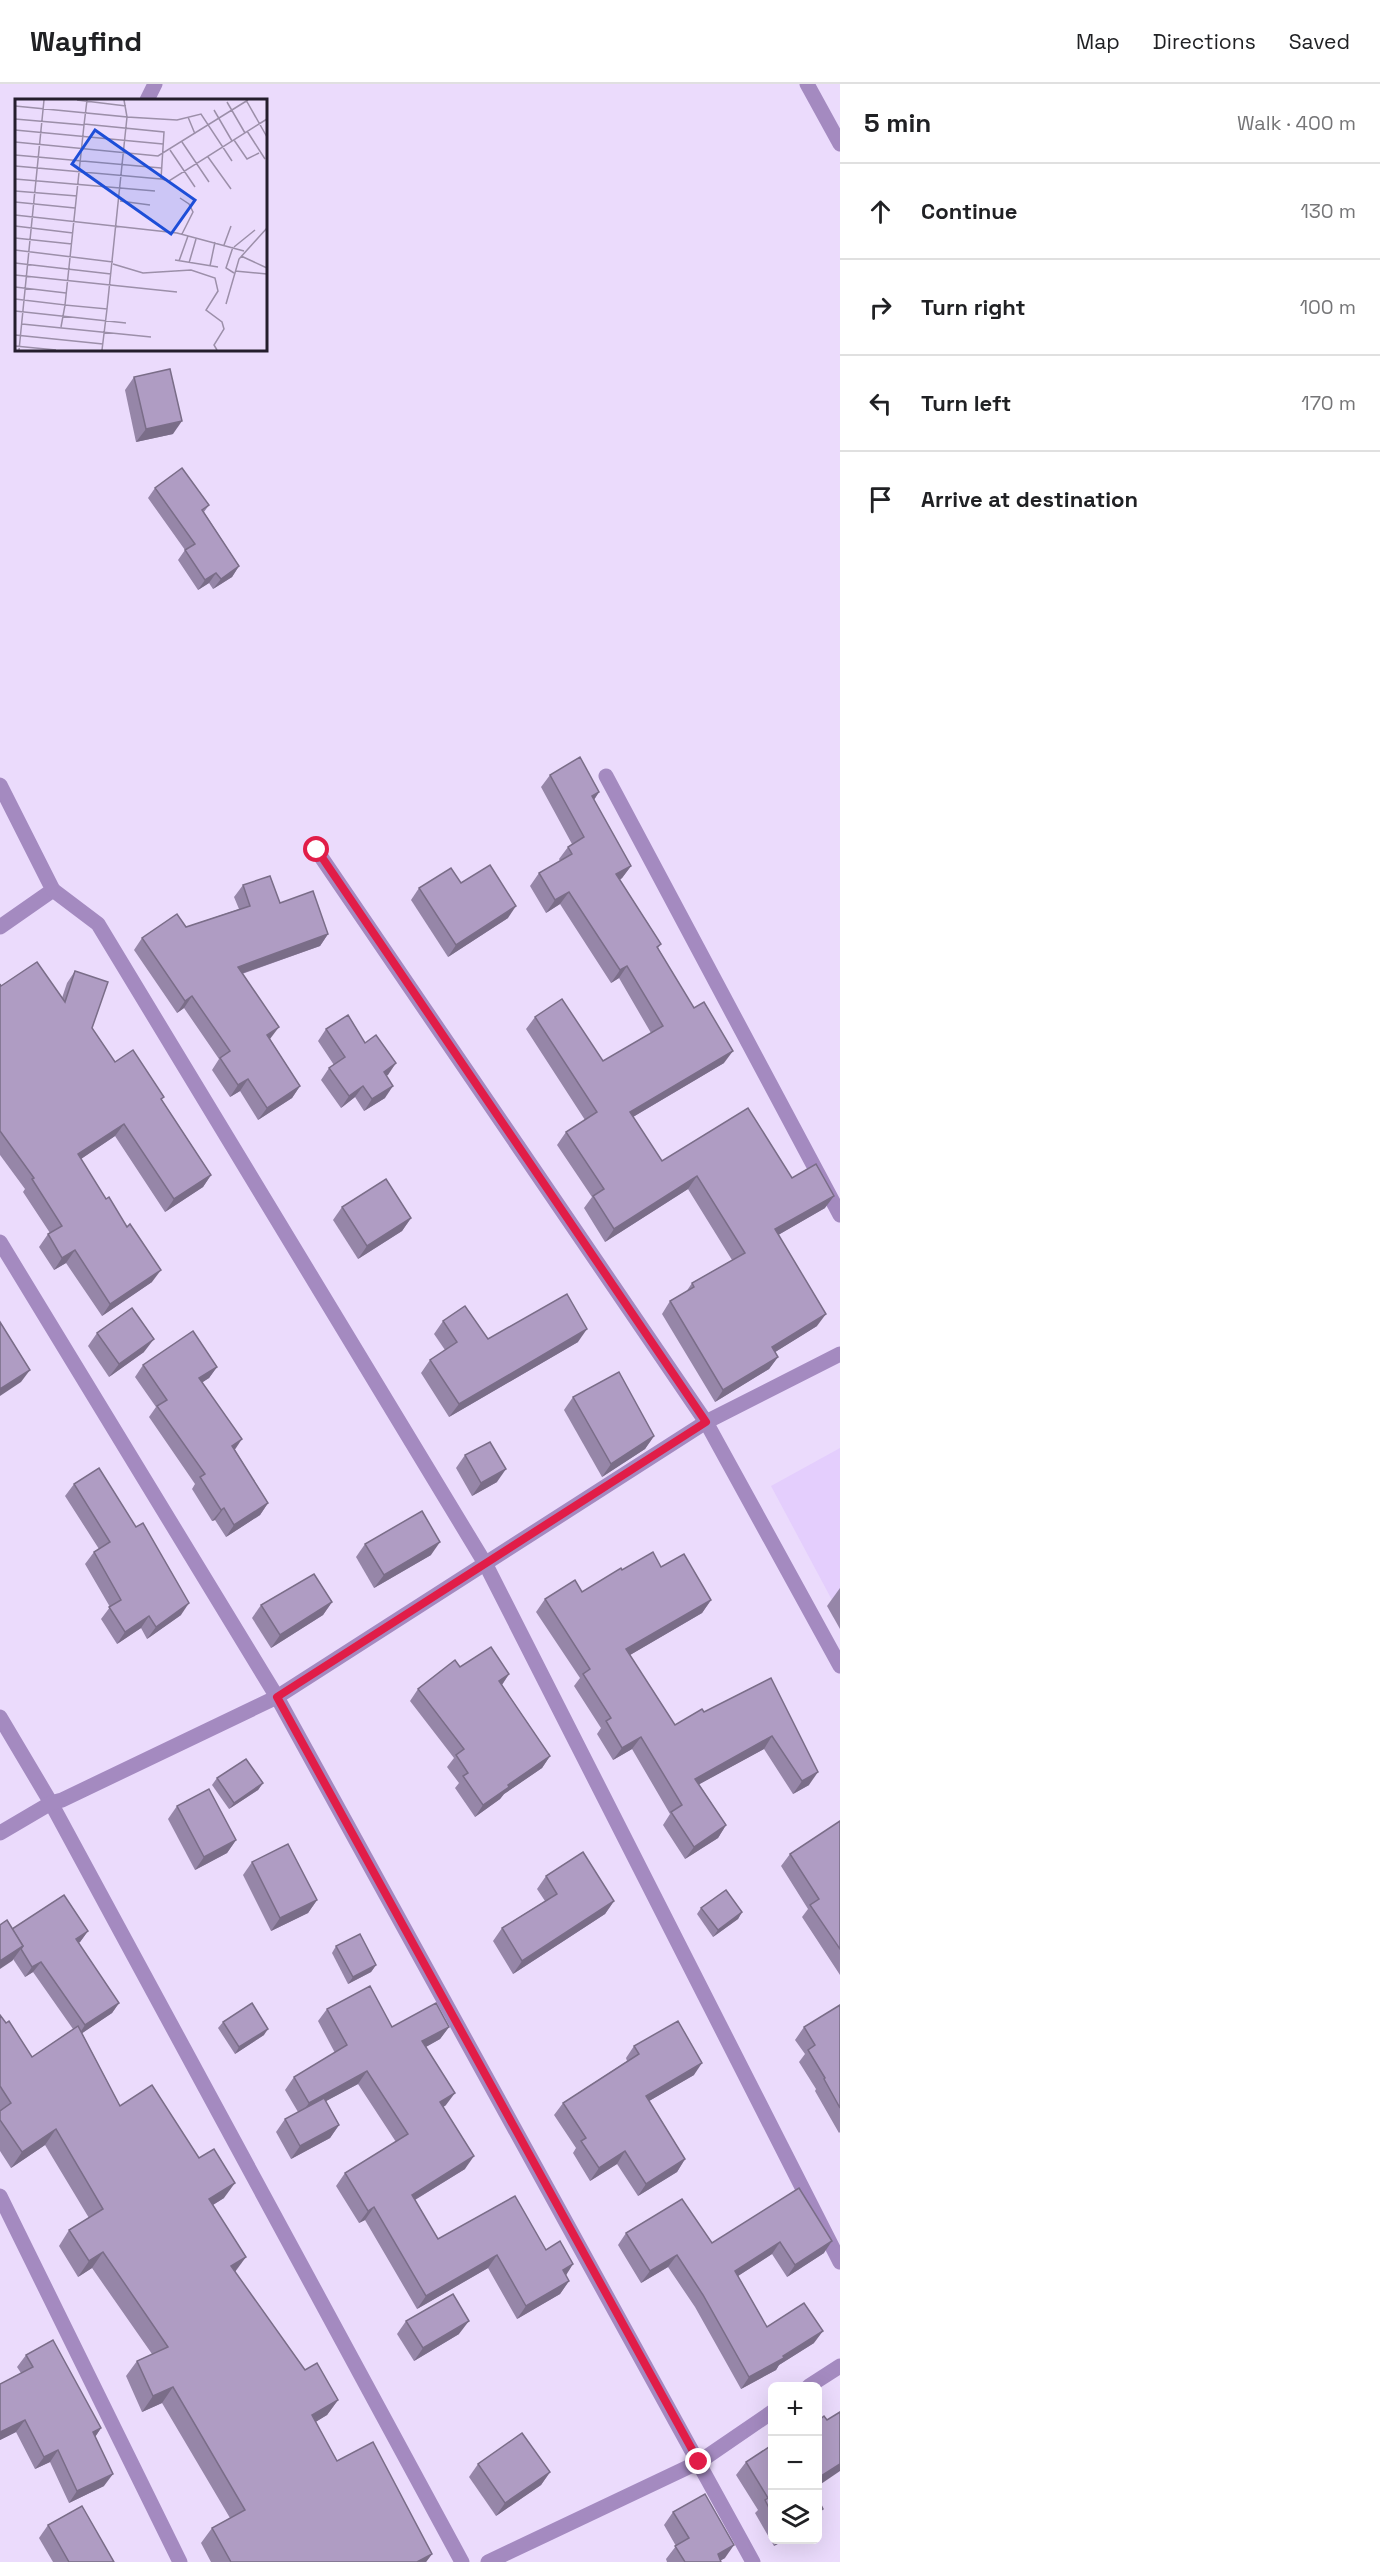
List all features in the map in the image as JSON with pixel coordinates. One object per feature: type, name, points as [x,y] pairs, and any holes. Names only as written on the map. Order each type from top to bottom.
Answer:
[{"type":"street","points":[[148,99],[155,84]]},
{"type":"street","points":[[807,84],[840,144]]},
{"type":"street","points":[[606,776],[840,1215]]},
{"type":"street","points":[[0,785],[53,891],[98,924],[486,1565],[840,2262]]},
{"type":"street","points":[[317,850],[706,1422],[840,1666]]},
{"type":"street","points":[[0,927],[53,891]]},
{"type":"street","points":[[0,1242],[277,1697],[753,2562]]},
{"type":"street","points":[[0,1833],[51,1803],[62,1800],[277,1697],[706,1422],[840,1354]]},
{"type":"street","points":[[0,1717],[51,1803],[462,2562]]},
{"type":"street","points":[[0,2196],[180,2562]]},
{"type":"street","points":[[815,2382],[840,2366]]},
{"type":"street","points":[[488,2562],[699,2462],[768,2415]]},
{"type":"shaded area","points":[[840,1448],[840,1615],[771,1486]]},
{"type":"building","points":[[170,369],[182,421],[146,429],[134,377]]},
{"type":"building","points":[[182,468],[209,505],[202,510],[239,566],[221,579],[216,573],[205,580],[185,550],[195,544],[155,488]]},
{"type":"building","points":[[580,757],[599,792],[592,796],[631,866],[616,874],[661,944],[657,947],[694,1008],[704,1002],[733,1051],[630,1112],[662,1161],[748,1108],[792,1178],[816,1164],[834,1196],[775,1229],[826,1314],[772,1347],[778,1357],[723,1390],[670,1301],[694,1287],[692,1283],[745,1253],[697,1176],[614,1229],[593,1196],[604,1189],[566,1132],[597,1112],[535,1017],[562,999],[603,1061],[663,1026],[627,966],[620,970],[569,892],[555,900],[539,873],[572,854],[568,847],[584,837],[550,775]]},
{"type":"building","points":[[490,865],[516,906],[456,945],[419,888],[451,868],[461,883]]},
{"type":"building","points":[[270,876],[280,903],[313,891],[328,934],[238,967],[279,1027],[267,1035],[300,1086],[267,1108],[248,1079],[238,1085],[220,1058],[230,1051],[192,996],[185,1001],[142,938],[177,914],[186,927],[250,906],[243,885]]},
{"type":"building","points":[[37,962],[65,1002],[75,971],[108,982],[92,1028],[115,1062],[133,1050],[164,1097],[161,1099],[211,1175],[174,1199],[124,1124],[78,1154],[106,1199],[109,1197],[127,1227],[130,1224],[161,1270],[110,1304],[75,1250],[62,1258],[48,1234],[62,1226],[32,1179],[34,1178],[0,1131],[0,984],[1,986]]},
{"type":"building","points":[[348,1015],[365,1043],[376,1035],[396,1063],[384,1072],[393,1086],[372,1099],[363,1086],[349,1096],[329,1068],[345,1057],[326,1029]]},
{"type":"building","points":[[386,1179],[411,1218],[367,1246],[342,1207]]},
{"type":"building","points":[[567,1294],[587,1329],[459,1404],[430,1360],[457,1342],[443,1321],[465,1306],[488,1339]]},
{"type":"building","points":[[132,1308],[154,1339],[119,1364],[97,1333]]},
{"type":"building","points":[[0,1322],[30,1370],[0,1389]]},
{"type":"building","points":[[193,1331],[217,1367],[199,1378],[242,1439],[232,1446],[268,1503],[234,1525],[224,1508],[221,1510],[200,1477],[205,1474],[157,1406],[167,1400],[143,1365]]},
{"type":"building","points":[[619,1372],[654,1436],[611,1464],[573,1397]]},
{"type":"building","points":[[490,1442],[506,1469],[481,1483],[465,1455]]},
{"type":"building","points":[[99,1468],[136,1527],[143,1523],[189,1603],[156,1627],[149,1616],[125,1632],[109,1607],[121,1600],[94,1552],[110,1542],[74,1484]]},
{"type":"building","points":[[422,1511],[440,1542],[384,1575],[365,1544]]},
{"type":"building","points":[[653,1552],[661,1567],[684,1554],[711,1600],[626,1649],[675,1725],[702,1709],[704,1712],[771,1678],[818,1772],[802,1781],[772,1736],[695,1779],[726,1825],[694,1847],[671,1812],[682,1805],[641,1737],[622,1748],[606,1721],[611,1718],[583,1674],[590,1669],[545,1599],[575,1580],[582,1592]]},
{"type":"building","points":[[314,1574],[332,1602],[280,1635],[261,1605]]},
{"type":"building","points":[[491,1647],[509,1674],[499,1681],[550,1756],[483,1805],[463,1776],[468,1773],[456,1755],[464,1749],[418,1689],[455,1660],[460,1667]]},
{"type":"building","points":[[246,1759],[263,1783],[234,1803],[217,1778]]},
{"type":"building","points":[[209,1789],[236,1840],[204,1857],[177,1806]]},
{"type":"building","points":[[840,1821],[840,1949],[810,1905],[819,1899],[790,1854]]},
{"type":"building","points":[[288,1844],[317,1900],[280,1918],[252,1862]]},
{"type":"building","points":[[583,1852],[614,1901],[522,1961],[502,1928],[557,1894],[546,1876]]},
{"type":"building","points":[[726,1890],[742,1912],[718,1930],[701,1908]]},
{"type":"building","points":[[64,1895],[88,1931],[76,1939],[119,2003],[85,2025],[41,1962],[32,1967],[21,1949],[23,1946],[12,1929]]},
{"type":"building","points":[[7,1920],[23,1946],[0,1961],[0,1925]]},
{"type":"building","points":[[360,1934],[376,1965],[353,1977],[336,1946]]},
{"type":"building","points":[[370,1986],[392,2027],[436,2003],[449,2027],[422,2041],[455,2093],[440,2102],[474,2156],[412,2195],[438,2239],[515,2196],[546,2250],[560,2241],[573,2264],[563,2270],[569,2281],[526,2306],[497,2255],[426,2296],[374,2207],[368,2211],[345,2173],[408,2134],[367,2071],[309,2103],[294,2077],[347,2045],[327,2009]]},
{"type":"building","points":[[252,2003],[268,2029],[239,2047],[223,2022]]},
{"type":"building","points":[[840,2005],[840,2108],[808,2050],[815,2045],[804,2027]]},
{"type":"building","points":[[0,2015],[6,2023],[9,2021],[32,2057],[78,2026],[120,2106],[152,2085],[199,2158],[214,2149],[235,2183],[209,2199],[246,2257],[231,2266],[305,2370],[317,2363],[338,2400],[312,2415],[337,2461],[373,2442],[432,2554],[417,2562],[231,2562],[212,2528],[245,2510],[173,2387],[153,2396],[137,2361],[168,2347],[103,2252],[89,2261],[69,2230],[103,2209],[56,2129],[22,2152],[0,2120],[0,2111],[11,2103],[0,2086]]},
{"type":"building","points":[[678,2021],[702,2063],[646,2096],[685,2159],[646,2184],[625,2151],[599,2168],[581,2141],[586,2138],[563,2103],[639,2054],[634,2046]]},
{"type":"building","points":[[324,2098],[339,2125],[300,2146],[285,2119]]},
{"type":"building","points":[[799,2188],[832,2241],[795,2265],[780,2242],[735,2271],[767,2327],[804,2303],[823,2331],[783,2356],[784,2358],[749,2377],[703,2295],[677,2255],[650,2271],[626,2233],[682,2199],[712,2243]]},
{"type":"building","points":[[453,2294],[469,2321],[423,2348],[406,2321]]},
{"type":"building","points":[[53,2340],[101,2428],[93,2432],[113,2474],[77,2491],[58,2450],[44,2457],[25,2420],[0,2432],[0,2384],[33,2367],[26,2355]]},
{"type":"building","points":[[840,2412],[840,2464],[822,2475],[822,2418],[824,2416],[827,2420]]},
{"type":"building","points":[[522,2433],[550,2472],[505,2503],[478,2464]]},
{"type":"building","points":[[768,2448],[768,2498],[746,2462]]},
{"type":"building","points":[[705,2494],[734,2545],[718,2554],[721,2562],[685,2562],[675,2546],[689,2538],[673,2512]]},
{"type":"building","points":[[82,2506],[114,2562],[69,2562],[48,2525]]},
{"type":"route","points":[[317,850],[706,1422],[277,1697],[699,2462]]}]
